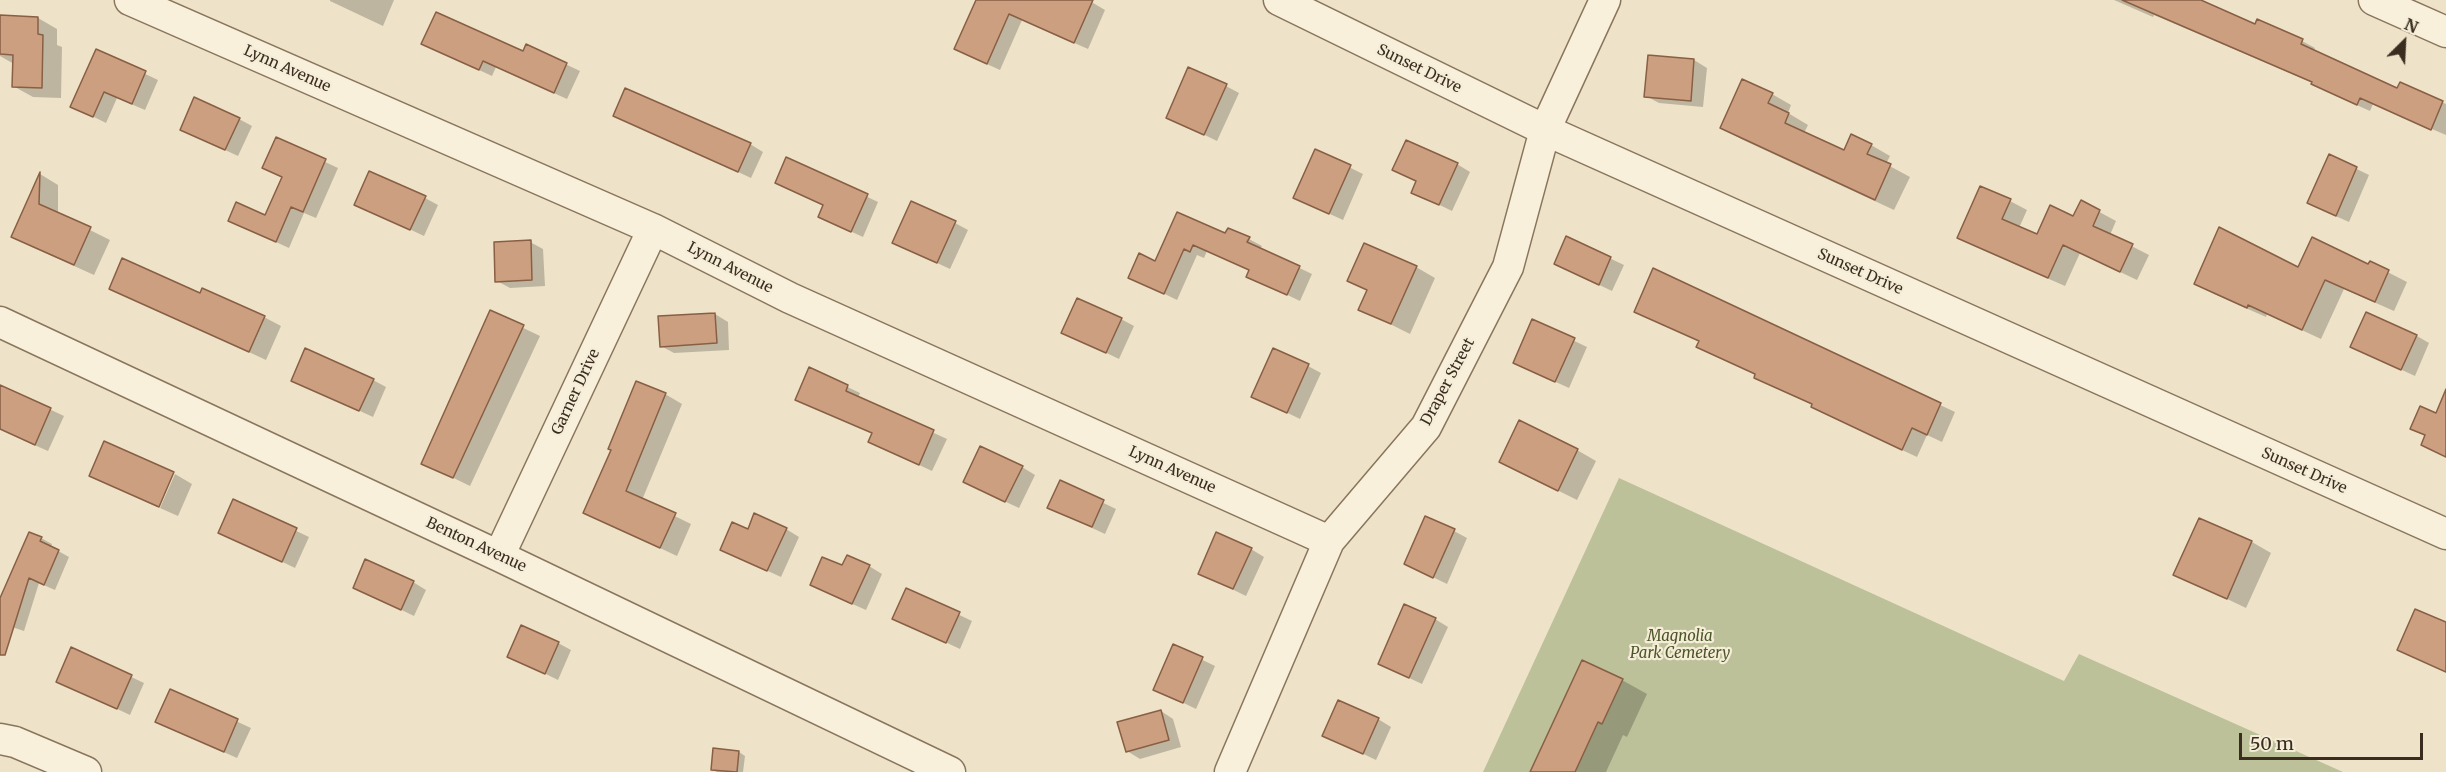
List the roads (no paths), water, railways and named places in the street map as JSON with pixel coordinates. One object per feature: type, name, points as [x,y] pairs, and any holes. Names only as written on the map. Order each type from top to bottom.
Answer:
[{"type":"street","name":"Lynn Avenue","points":[[130,0],[653,229],[790,298],[1329,541]]},
{"type":"street","name":"Sunset Drive","points":[[1279,0],[1545,130],[2446,534]]},
{"type":"street","name":"Draper Street","points":[[1230,772],[1329,541],[1426,427],[1508,267],[1545,130],[1605,0]]},
{"type":"street","points":[[2373,0],[2446,32]]},
{"type":"street","name":"Garner Drive","points":[[499,556],[653,229]]},
{"type":"street","name":"Benton Avenue","points":[[0,322],[499,556],[950,772]]},
{"type":"street","points":[[0,739],[15,742],[86,772]]},
{"type":"park label","name":"Magnolia Park Cemetery","points":[[1680,646]]}]
